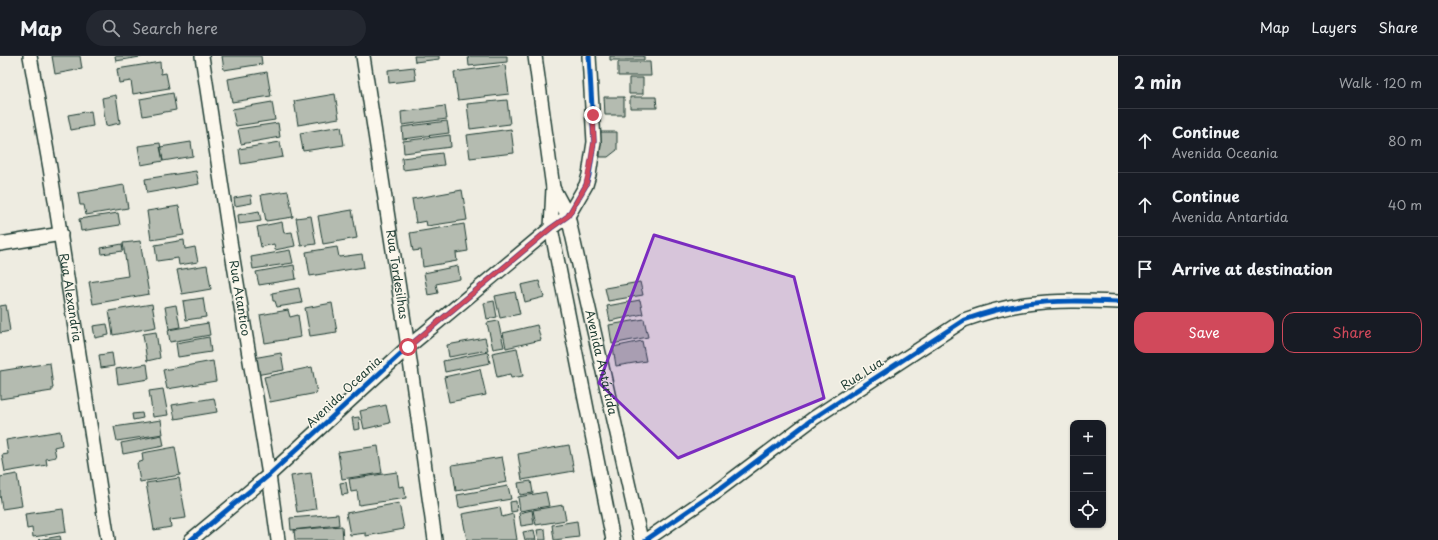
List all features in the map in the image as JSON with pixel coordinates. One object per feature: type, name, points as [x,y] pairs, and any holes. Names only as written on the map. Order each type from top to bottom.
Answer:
[{"type":"street","name":"Rua Alexandria","points":[[30,56],[50,168],[108,540]]},
{"type":"street","name":"Rua Atantico","points":[[202,56],[278,540]]},
{"type":"street","name":"Rua Tordesilhas","points":[[363,56],[408,347],[435,540]]},
{"type":"street","name":"Avenida Antártida","points":[[535,56],[553,188],[551,228],[613,540]]},
{"type":"street","points":[[568,216],[586,185],[593,152],[594,142],[589,56]]},
{"type":"street","name":"Avenida Antártida","points":[[553,188],[568,216],[641,540]]},
{"type":"street","name":"Avenida Oceania","points":[[191,540],[269,475],[408,347],[551,228],[568,216]]},
{"type":"street","points":[[0,244],[60,234]]},
{"type":"street","name":"Rua Lua","points":[[646,540],[717,491],[814,418],[964,320],[982,314],[1026,304],[1088,301],[1118,302]]},
{"type":"highlighted area","points":[[654,235],[794,277],[824,398],[678,458],[599,383]]},
{"type":"building","points":[[52,56],[80,56],[82,69],[55,74]]},
{"type":"building","points":[[115,56],[146,56],[116,61]]},
{"type":"building","points":[[222,56],[261,56],[262,64],[224,70]]},
{"type":"building","points":[[414,56],[439,56],[439,59],[415,62]]},
{"type":"building","points":[[468,56],[507,56],[507,62],[469,66]]},
{"type":"building","points":[[610,56],[644,56],[644,60],[610,60]]},
{"type":"building","points":[[160,62],[161,74],[166,73],[169,88],[133,94],[131,81],[119,83],[117,69]]},
{"type":"building","points":[[618,62],[650,62],[651,76],[618,76]]},
{"type":"building","points":[[505,65],[509,94],[458,100],[454,72]]},
{"type":"building","points":[[414,67],[416,80],[389,83],[388,70]]},
{"type":"building","points":[[267,72],[271,96],[232,102],[228,79]]},
{"type":"building","points":[[629,78],[643,78],[643,94],[629,94]]},
{"type":"building","points":[[173,93],[176,110],[143,116],[140,99]]},
{"type":"building","points":[[335,94],[339,118],[298,125],[294,101]]},
{"type":"building","points":[[116,95],[120,123],[106,126],[102,98]]},
{"type":"building","points":[[604,97],[624,97],[624,115],[605,115]]},
{"type":"building","points":[[630,97],[656,97],[657,108],[630,108]]},
{"type":"building","points":[[507,100],[510,124],[470,129],[467,104]]},
{"type":"building","points":[[272,102],[275,120],[236,126],[232,109]]},
{"type":"building","points":[[445,106],[447,119],[402,125],[401,112]]},
{"type":"building","points":[[91,111],[93,126],[71,130],[68,115]]},
{"type":"building","points":[[447,121],[449,133],[403,139],[402,127]]},
{"type":"building","points":[[278,123],[280,137],[241,144],[238,129]]},
{"type":"building","points":[[341,126],[344,145],[303,151],[300,133]]},
{"type":"building","points":[[511,129],[514,153],[470,158],[467,135]]},
{"type":"building","points":[[600,132],[617,132],[617,150],[608,157],[600,157]]},
{"type":"building","points":[[450,135],[451,147],[404,153],[403,141]]},
{"type":"building","points":[[191,142],[193,156],[163,161],[160,147]]},
{"type":"building","points":[[280,142],[283,157],[241,164],[239,149]]},
{"type":"building","points":[[160,143],[163,161],[141,165],[138,146]]},
{"type":"building","points":[[442,153],[444,165],[403,170],[402,158]]},
{"type":"building","points":[[196,171],[199,184],[147,193],[145,179]]},
{"type":"building","points":[[124,185],[128,208],[86,215],[84,205],[80,205],[78,193]]},
{"type":"building","points":[[462,190],[467,220],[427,226],[426,221],[416,223],[412,199]]},
{"type":"building","points":[[288,191],[293,217],[266,221],[261,195]]},
{"type":"building","points":[[251,195],[252,203],[235,206],[234,198]]},
{"type":"building","points":[[179,206],[184,235],[151,240],[147,211]]},
{"type":"building","points":[[352,210],[357,238],[323,244],[318,216]]},
{"type":"building","points":[[259,211],[261,221],[239,224],[238,215]]},
{"type":"building","points":[[118,213],[120,225],[81,231],[79,219]]},
{"type":"building","points":[[311,216],[316,244],[301,246],[296,218]]},
{"type":"building","points":[[282,222],[284,233],[292,232],[295,246],[275,250],[274,244],[261,247],[257,227]]},
{"type":"building","points":[[464,224],[468,251],[456,253],[457,261],[423,267],[421,250],[413,251],[410,233]]},
{"type":"building","points":[[184,240],[185,249],[195,247],[198,262],[179,265],[178,258],[157,261],[155,245]]},
{"type":"building","points":[[140,241],[149,294],[93,304],[89,282],[128,276],[123,243]]},
{"type":"building","points":[[122,244],[123,251],[102,254],[101,248]]},
{"type":"building","points":[[337,247],[339,257],[362,254],[364,267],[310,276],[306,252]]},
{"type":"building","points":[[290,250],[293,263],[253,269],[251,257]]},
{"type":"building","points":[[207,265],[211,289],[182,294],[177,270]]},
{"type":"building","points":[[294,265],[296,279],[259,285],[256,272]]},
{"type":"building","points":[[458,266],[460,279],[436,284],[438,293],[428,295],[424,273]]},
{"type":"building","points":[[539,281],[544,297],[525,302],[521,285]]},
{"type":"building","points":[[640,282],[643,295],[608,301],[605,288]]},
{"type":"building","points":[[299,288],[302,303],[277,307],[275,301],[273,301],[272,293]]},
{"type":"building","points":[[515,292],[520,314],[500,318],[495,296]]},
{"type":"building","points":[[203,298],[206,317],[186,320],[183,301]]},
{"type":"building","points":[[640,300],[643,314],[610,321],[607,306]]},
{"type":"building","points":[[494,301],[497,317],[487,319],[484,303]]},
{"type":"building","points":[[332,303],[337,332],[310,336],[305,308]]},
{"type":"building","points":[[152,304],[156,327],[113,335],[109,311]]},
{"type":"building","points":[[6,305],[10,331],[0,333],[0,306]]},
{"type":"building","points":[[176,305],[180,327],[169,329],[165,307]]},
{"type":"building","points":[[288,310],[290,317],[298,315],[301,337],[265,343],[260,315]]},
{"type":"building","points":[[644,319],[648,337],[612,344],[609,325]]},
{"type":"building","points":[[498,321],[504,347],[493,349],[487,323]]},
{"type":"building","points":[[208,323],[210,335],[170,342],[168,330]]},
{"type":"building","points":[[107,324],[109,335],[95,338],[93,326]]},
{"type":"building","points":[[537,325],[541,340],[506,348],[503,333]]},
{"type":"building","points":[[156,332],[160,358],[147,361],[143,334]]},
{"type":"building","points":[[209,337],[211,352],[178,357],[176,343]]},
{"type":"building","points":[[485,338],[488,350],[449,357],[447,345]]},
{"type":"building","points":[[642,341],[646,361],[616,366],[613,347]]},
{"type":"building","points":[[517,348],[523,376],[511,378],[510,374],[497,377],[492,353]]},
{"type":"building","points":[[488,352],[490,363],[445,372],[443,361]]},
{"type":"building","points":[[112,353],[114,366],[101,368],[99,355]]},
{"type":"building","points":[[281,353],[284,370],[256,375],[253,358]]},
{"type":"building","points":[[213,361],[216,381],[167,389],[163,370]]},
{"type":"building","points":[[50,363],[53,388],[52,391],[0,399],[0,371]]},
{"type":"building","points":[[147,364],[149,379],[118,384],[116,369]]},
{"type":"building","points":[[312,367],[317,393],[270,402],[264,377]]},
{"type":"building","points":[[480,369],[486,395],[449,402],[444,377]]},
{"type":"building","points":[[163,389],[168,415],[153,417],[149,391]]},
{"type":"building","points":[[214,398],[217,412],[175,419],[172,405]]},
{"type":"building","points":[[386,405],[390,423],[364,429],[360,411]]},
{"type":"building","points":[[142,413],[143,418],[133,420],[132,414]]},
{"type":"building","points":[[359,417],[360,429],[354,430],[352,418]]},
{"type":"building","points":[[161,420],[163,434],[117,441],[114,427]]},
{"type":"building","points":[[60,431],[62,445],[54,447],[56,457],[46,459],[47,465],[5,472],[2,455],[8,454],[6,440]]},
{"type":"building","points":[[162,435],[164,446],[123,454],[121,443]]},
{"type":"building","points":[[569,445],[574,471],[522,480],[518,454]]},
{"type":"building","points":[[378,446],[382,473],[342,479],[338,452]]},
{"type":"building","points":[[175,447],[180,475],[140,482],[137,463],[143,461],[142,453]]},
{"type":"building","points":[[502,457],[507,482],[456,491],[452,465]]},
{"type":"building","points":[[397,472],[399,487],[404,486],[406,498],[359,505],[357,491],[351,492],[349,479]]},
{"type":"building","points":[[311,473],[316,509],[297,512],[291,476]]},
{"type":"building","points":[[17,474],[22,506],[2,509],[0,477]]},
{"type":"building","points":[[179,478],[186,518],[170,520],[171,527],[154,530],[146,483]]},
{"type":"building","points":[[531,481],[533,493],[520,495],[518,483]]},
{"type":"building","points":[[346,482],[348,494],[342,495],[340,483]]},
{"type":"building","points":[[508,486],[511,499],[459,508],[457,495]]},
{"type":"building","points":[[546,492],[549,506],[520,511],[518,497]]},
{"type":"building","points":[[516,501],[517,511],[511,512],[510,502]]},
{"type":"building","points":[[399,503],[404,529],[366,536],[366,533],[350,535],[346,513]]},
{"type":"building","points":[[563,505],[566,520],[536,525],[533,510]]},
{"type":"building","points":[[500,507],[502,517],[513,514],[517,540],[467,540],[462,514]]},
{"type":"building","points":[[63,509],[66,532],[33,537],[32,528],[27,529],[25,514]]},
{"type":"building","points":[[532,510],[534,524],[521,526],[519,513]]},
{"type":"building","points":[[338,514],[339,525],[291,530],[290,518]]},
{"type":"building","points":[[577,521],[579,537],[554,540],[552,525]]},
{"type":"building","points":[[342,526],[343,540],[295,540],[294,530]]},
{"type":"building","points":[[545,529],[546,540],[539,540],[537,530]]},
{"type":"building","points":[[534,530],[536,540],[525,540],[523,532]]},
{"type":"building","points":[[60,536],[61,540],[38,540]]},
{"type":"cycle path","points":[[191,540],[269,475],[408,347],[551,228],[568,216],[586,185],[594,142],[589,56]]},
{"type":"cycle path","points":[[646,540],[717,491],[814,418],[964,320],[995,310],[1026,304],[1060,301],[1118,302]]},
{"type":"route","points":[[408,347],[551,228],[568,216],[586,185],[589,175],[594,142],[593,115]]}]
